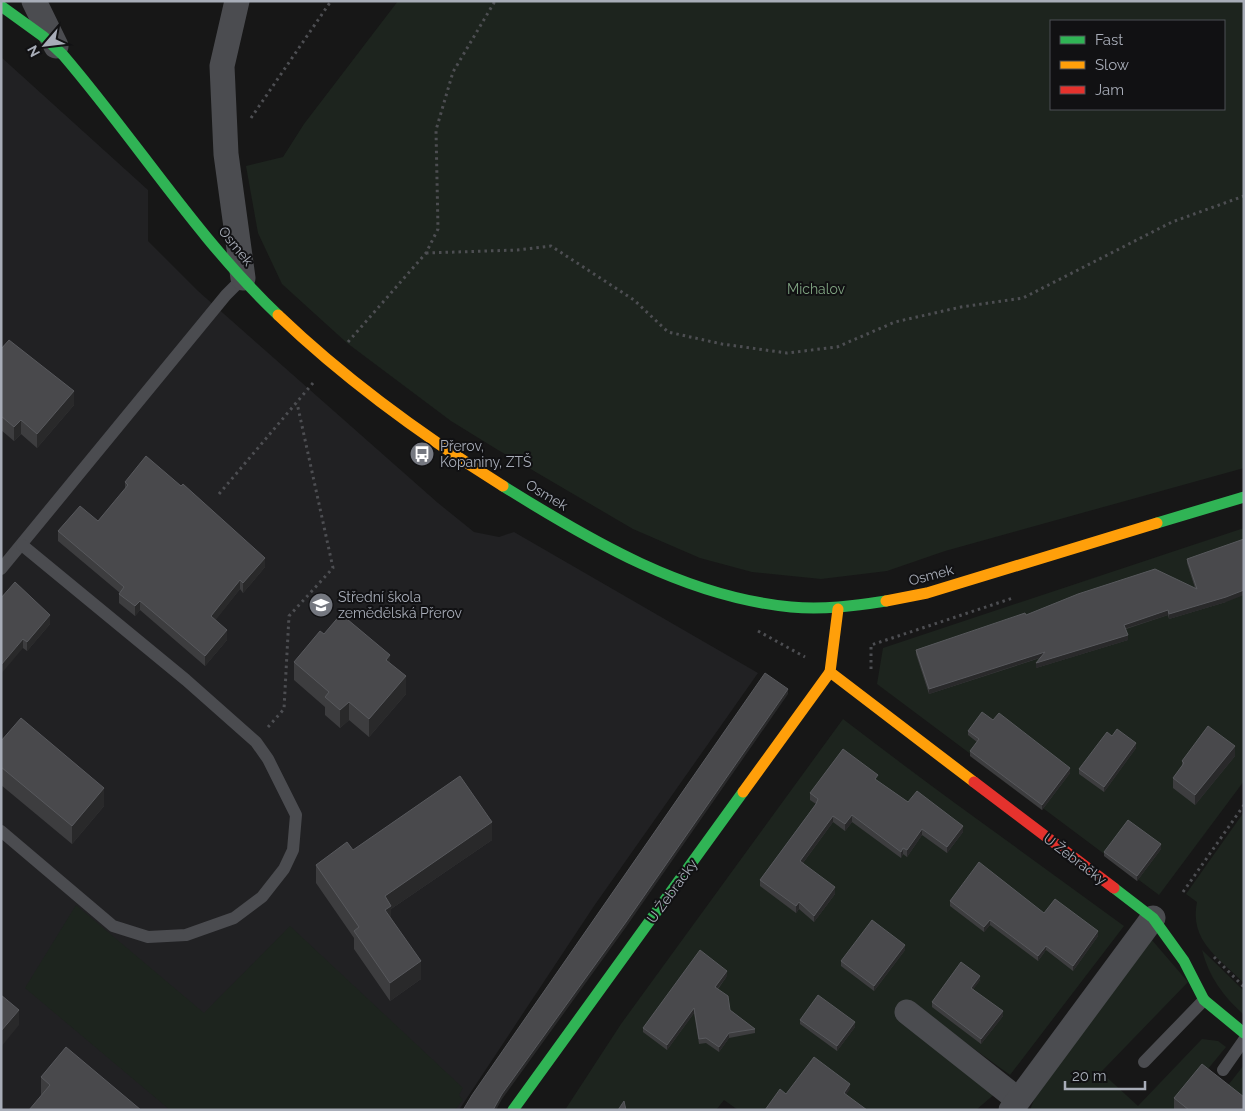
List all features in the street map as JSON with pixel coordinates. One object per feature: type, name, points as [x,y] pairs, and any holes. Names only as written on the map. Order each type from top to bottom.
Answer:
[{"type":"street","points":[[34,1],[56,46]]},
{"type":"street","points":[[236,1],[222,66],[226,154],[242,278]]},
{"type":"street","name":"Osmek","points":[[1,6],[56,46],[242,278],[330,364],[402,420],[545,512],[618,553],[677,580],[726,595],[772,605],[838,609],[877,604],[927,593],[1244,497]]},
{"type":"street","name":"U Žebračky","points":[[513,1110],[830,672],[838,609]]},
{"type":"street","name":"U Žebračky","points":[[830,672],[1153,918],[1184,961],[1204,1000],[1244,1033]]},
{"type":"street","points":[[907,1012],[1014,1104],[1153,918]]},
{"type":"lane","points":[[1,569],[242,278]]},
{"type":"lane","points":[[1,830],[114,926],[148,937],[186,935],[234,918],[262,897],[284,868],[293,850],[296,815],[268,759],[256,742],[186,680],[22,545]]},
{"type":"lane","points":[[1144,1062],[1204,1000]]},
{"type":"lane","points":[[1223,1070],[1244,1040]]},
{"type":"path","points":[[226,154],[331,1]]},
{"type":"path","points":[[219,494],[296,402],[426,253],[438,229],[436,130],[453,72],[495,1]]},
{"type":"path","points":[[426,253],[517,250],[552,246],[634,300],[668,332],[722,344],[786,353],[837,347],[895,322],[961,307],[1023,298],[1172,222],[1244,196]]},
{"type":"path","points":[[256,742],[284,709],[289,616],[333,568],[296,402]]},
{"type":"path","points":[[870,678],[871,645],[1017,596]]},
{"type":"path","points":[[1183,892],[1244,805]]},
{"type":"path","points":[[1209,952],[1244,987]]},
{"type":"shaded area","name":"Střední škola zemědělská Přerov","points":[[1,57],[148,190],[148,241],[198,291],[438,503],[474,532],[499,537],[514,532],[758,673],[594,906],[459,1110],[1,1110]]},
{"type":"green space","name":"Michalov","points":[[398,1],[1244,1],[1244,468],[945,551],[887,571],[821,579],[752,572],[700,558],[633,529],[451,421],[347,343],[282,284],[258,233],[246,166],[283,157],[304,124]]},
{"type":"green space","points":[[1244,528],[1244,781],[1159,895],[877,684],[883,648]]},
{"type":"green space","points":[[843,719],[1124,926],[1010,1075],[907,1000],[997,1092],[976,1110],[738,1110],[724,1100],[716,1110],[565,1110],[621,1024]]},
{"type":"green space","points":[[1244,812],[1244,983],[1208,948],[1197,928],[1197,902],[1186,894]]},
{"type":"green space","points":[[76,905],[204,1013],[290,926],[463,1088],[459,1095],[463,1100],[455,1110],[170,1110],[25,988]]},
{"type":"green space","points":[[1151,939],[1188,982],[1101,1072],[1138,1106],[1202,1039],[1218,1041],[1226,1047],[1174,1110],[1030,1110],[1038,1089]]},
{"type":"green space","points":[[1202,950],[1244,991],[1244,1015],[1218,986]]},
{"type":"green space","points":[[1244,1065],[1244,1110],[1222,1093]]},
{"type":"building","points":[[9,340],[74,391],[37,434],[21,420],[14,427],[1,416],[1,349]]},
{"type":"building","points":[[146,456],[181,486],[183,484],[265,558],[243,583],[240,580],[211,616],[227,630],[205,656],[140,601],[135,606],[119,594],[124,587],[58,531],[80,506],[98,521],[128,485],[125,482]]},
{"type":"building","points":[[1244,539],[1244,590],[1169,614],[1168,610],[1124,625],[1128,635],[1036,663],[1045,652],[929,689],[916,650],[1025,613],[1026,615],[1078,594],[1155,569],[1197,589],[1187,559]]},
{"type":"building","points":[[15,582],[50,615],[27,642],[23,639],[1,665],[1,598]]},
{"type":"building","points":[[341,614],[390,655],[386,660],[406,676],[369,719],[349,702],[340,710],[325,697],[329,692],[294,662],[320,631],[324,634]]},
{"type":"building","points":[[765,673],[788,689],[626,922],[502,1094],[493,1110],[463,1110],[472,1095]]},
{"type":"building","points":[[982,712],[993,720],[999,713],[1070,768],[1042,805],[970,751],[979,739],[968,731]]},
{"type":"building","points":[[21,718],[104,788],[72,826],[1,767],[1,741]]},
{"type":"building","points":[[1208,726],[1235,746],[1195,795],[1173,778],[1184,763],[1182,761]]},
{"type":"building","points":[[1117,729],[1136,743],[1104,787],[1079,769],[1107,732],[1112,736]]},
{"type":"building","points":[[843,749],[878,775],[875,779],[908,802],[917,791],[963,826],[947,847],[922,829],[907,850],[903,848],[901,852],[852,815],[845,824],[833,816],[800,861],[835,887],[814,916],[799,902],[796,906],[760,880],[816,804],[818,799],[810,793]]},
{"type":"building","points":[[460,776],[492,822],[385,896],[391,906],[385,910],[421,961],[390,983],[354,931],[359,927],[316,865],[347,842],[353,850]]},
{"type":"building","points":[[1128,820],[1161,844],[1137,876],[1104,852]]},
{"type":"building","points":[[979,862],[1044,913],[1055,899],[1098,931],[1073,966],[1046,946],[1038,956],[990,920],[984,927],[950,901]]},
{"type":"building","points":[[872,920],[905,945],[874,986],[841,961]]},
{"type":"building","points":[[700,950],[727,971],[715,987],[728,996],[730,1010],[755,1029],[729,1033],[719,1047],[706,1038],[699,1039],[694,1008],[667,1045],[643,1028]]},
{"type":"building","points":[[961,962],[980,976],[971,988],[1003,1011],[981,1039],[932,1002]]},
{"type":"building","points":[[1,995],[19,1010],[1,1031]]},
{"type":"building","points":[[818,995],[855,1022],[837,1046],[800,1020]]},
{"type":"building","points":[[66,1047],[141,1110],[29,1110],[50,1085],[41,1077]]},
{"type":"building","points":[[814,1057],[850,1084],[844,1093],[867,1110],[765,1110],[780,1089],[786,1094]]},
{"type":"building","points":[[1202,1064],[1244,1097],[1244,1110],[1189,1110],[1174,1098]]},
{"type":"building","points":[[624,1101],[626,1110],[618,1110]]},
{"type":"traffic: fast","points":[[1,6],[44,37],[63,55],[220,254],[278,315]]},
{"type":"traffic: fast","points":[[503,486],[605,546],[677,579],[714,592],[752,601],[803,608],[839,607],[886,601]]},
{"type":"traffic: fast","points":[[1157,523],[1244,497]]},
{"type":"traffic: fast","points":[[513,1110],[743,792]]},
{"type":"traffic: fast","points":[[1114,888],[1153,918],[1184,961],[1204,1000],[1244,1033]]},
{"type":"traffic: slow","points":[[278,315],[331,363],[386,407],[503,486]]},
{"type":"traffic: slow","points":[[886,601],[927,593],[1157,523]]},
{"type":"traffic: slow","points":[[838,609],[830,672],[974,782]]},
{"type":"traffic: slow","points":[[743,792],[830,672]]},
{"type":"traffic: jam","points":[[974,782],[1114,888]]},
{"type":"place","name":"Přerov, Kopaniny, ZTŠ","points":[[422,454]]},
{"type":"place","name":"Střední škola zemědělská Přerov","points":[[321,605]]}]
